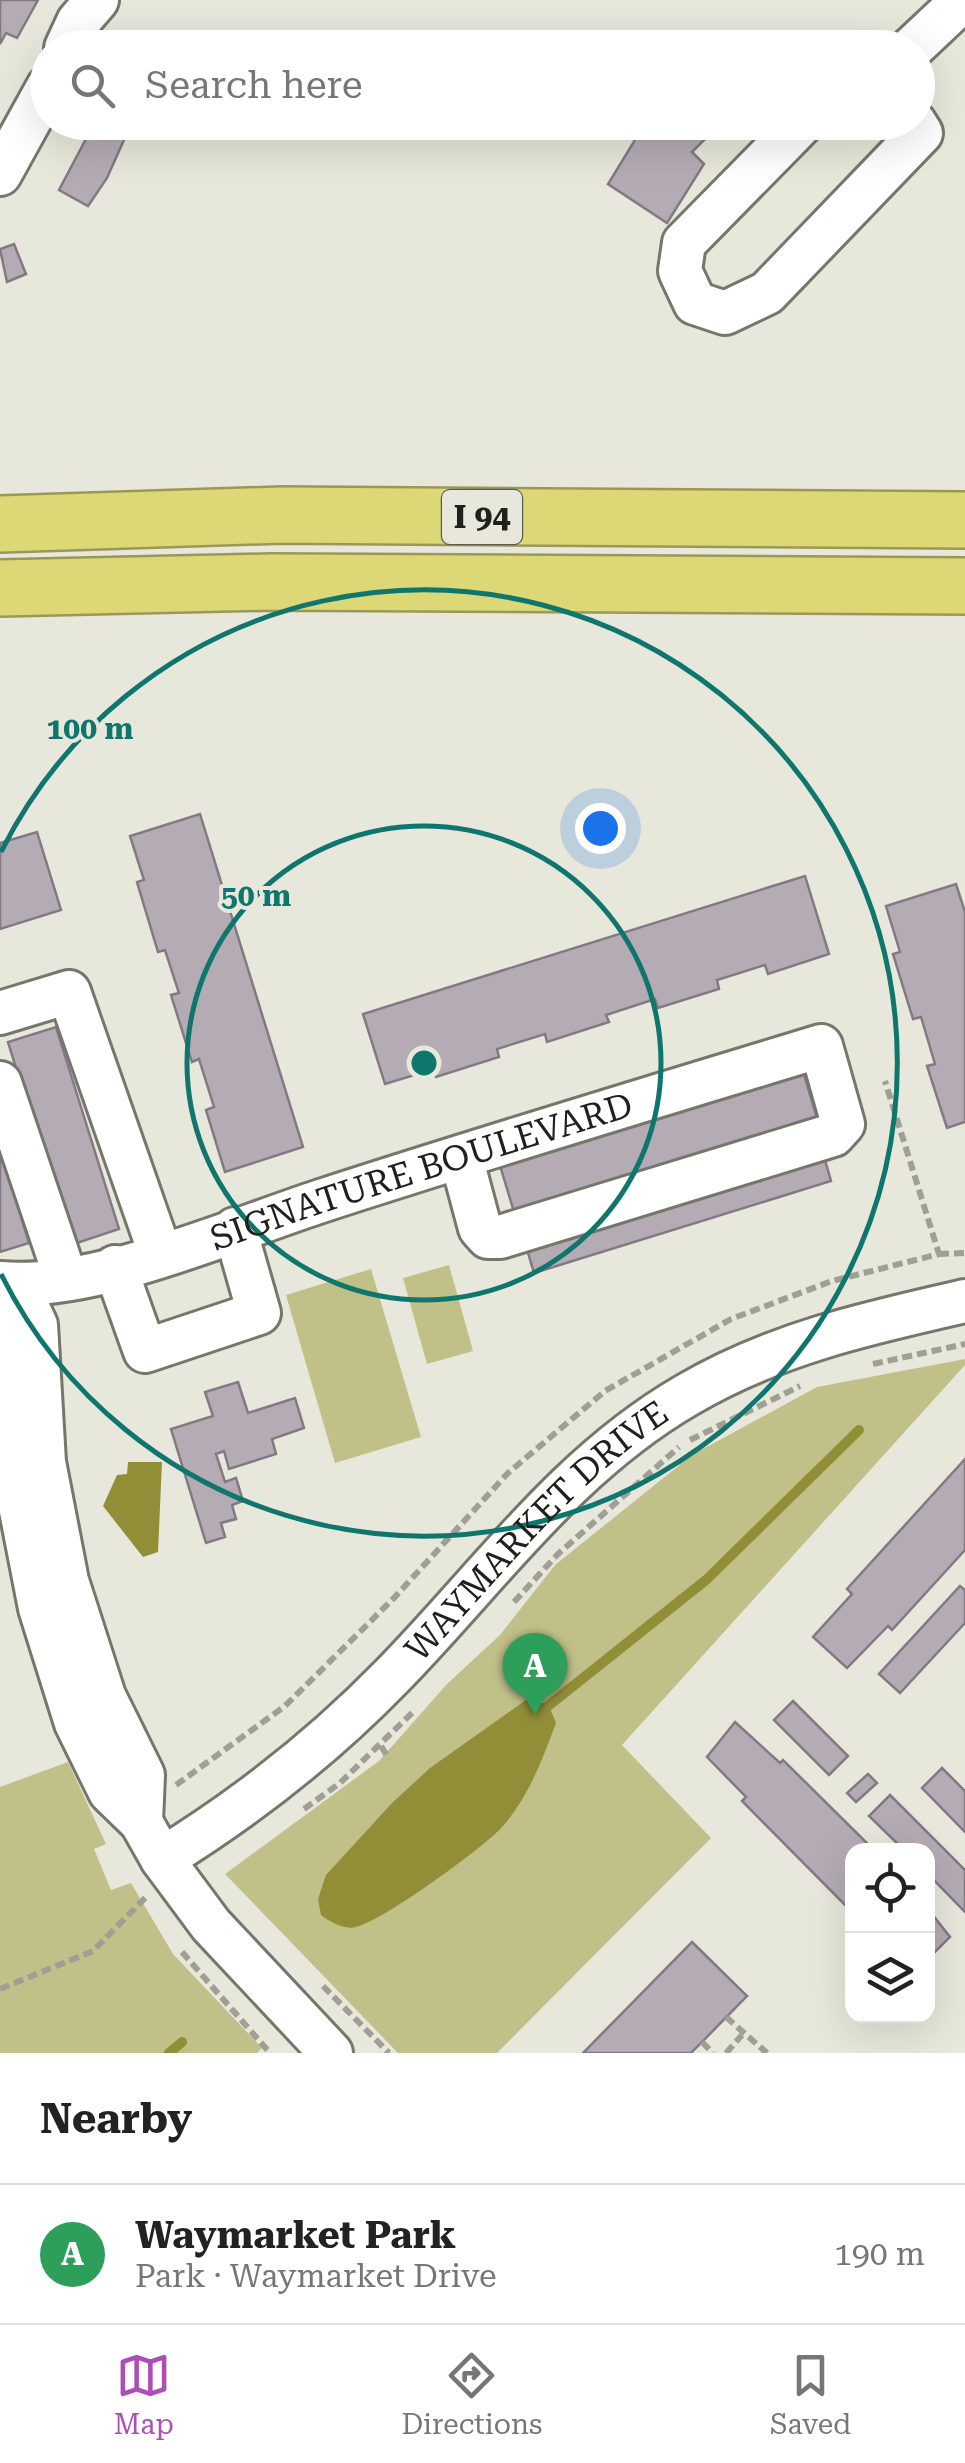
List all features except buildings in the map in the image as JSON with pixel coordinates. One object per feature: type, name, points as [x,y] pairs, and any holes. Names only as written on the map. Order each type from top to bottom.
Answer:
[{"type":"highway","name":"I 94","points":[[0,524],[282,515],[965,520]]},
{"type":"highway","name":"I 94","points":[[0,588],[272,582],[965,586]]},
{"type":"highway","points":[[838,585],[965,610]]},
{"type":"street","points":[[74,30],[97,0]]},
{"type":"street","points":[[931,30],[963,0]]},
{"type":"street","points":[[0,174],[30,120]]},
{"type":"street","points":[[785,140],[684,243],[680,272],[696,303],[724,313],[767,293],[915,140]]},
{"type":"street","points":[[0,1013],[70,992],[160,1253]]},
{"type":"street","name":"SIGNATURE BOULEVARD","points":[[331,2053],[211,1925],[162,1859],[141,1822],[110,1792],[76,1723],[40,1608],[16,1490],[4,1330],[9,1284],[66,1278],[115,1267],[234,1228],[461,1157],[821,1046],[843,1124],[833,1135],[500,1237],[488,1237],[480,1228],[461,1157]]},
{"type":"street","points":[[0,1084],[66,1278]]},
{"type":"street","points":[[115,1267],[144,1351],[260,1313],[234,1228]]},
{"type":"street","name":"WAYMARKET DRIVE","points":[[162,1859],[272,1787],[328,1740],[395,1674],[527,1525],[579,1474],[633,1431],[687,1394],[770,1354],[844,1328],[965,1300]]},
{"type":"path","points":[[939,1254],[965,1253]]},
{"type":"path","points":[[858,1368],[965,1344]]},
{"type":"path","points":[[508,1609],[558,1554],[684,1443],[804,1384]]},
{"type":"path","points":[[294,1815],[340,1784],[419,1705]]},
{"type":"path","points":[[381,1746],[390,1759]]},
{"type":"path","points":[[0,1988],[93,1950],[135,1912],[162,1859]]},
{"type":"path","points":[[726,2018],[767,2053]]},
{"type":"path","points":[[726,2053],[742,2035]]},
{"type":"path","points":[[702,2042],[712,2053]]},
{"type":"shaded area","points":[[449,1265],[473,1351],[427,1364],[403,1278]]},
{"type":"shaded area","points":[[371,1269],[421,1437],[335,1463],[286,1295]]},
{"type":"shaded area","points":[[965,1359],[965,1365],[622,1745],[711,1838],[497,2053],[398,2053],[225,1874],[379,1761],[447,1684],[500,1635],[555,1565],[692,1455],[817,1387]]},
{"type":"shaded area","points":[[128,1462],[162,1462],[158,1552],[143,1557],[103,1506],[117,1475],[127,1474]]},
{"type":"shaded area","points":[[526,1700],[548,1704],[556,1723],[527,1790],[503,1826],[432,1882],[369,1922],[347,1927],[321,1915],[318,1899],[326,1875],[392,1803],[430,1768]]},
{"type":"shaded area","points":[[68,1762],[106,1844],[94,1849],[111,1890],[131,1883],[173,1954],[262,2048],[257,2053],[0,2053],[0,1787]]},
{"type":"waterway","points":[[538,1714],[706,1580],[859,1430]]},
{"type":"waterway","points":[[169,2053],[182,2042]]},
{"type":"place","name":"Waymarket Park","points":[[535,1715]]}]
